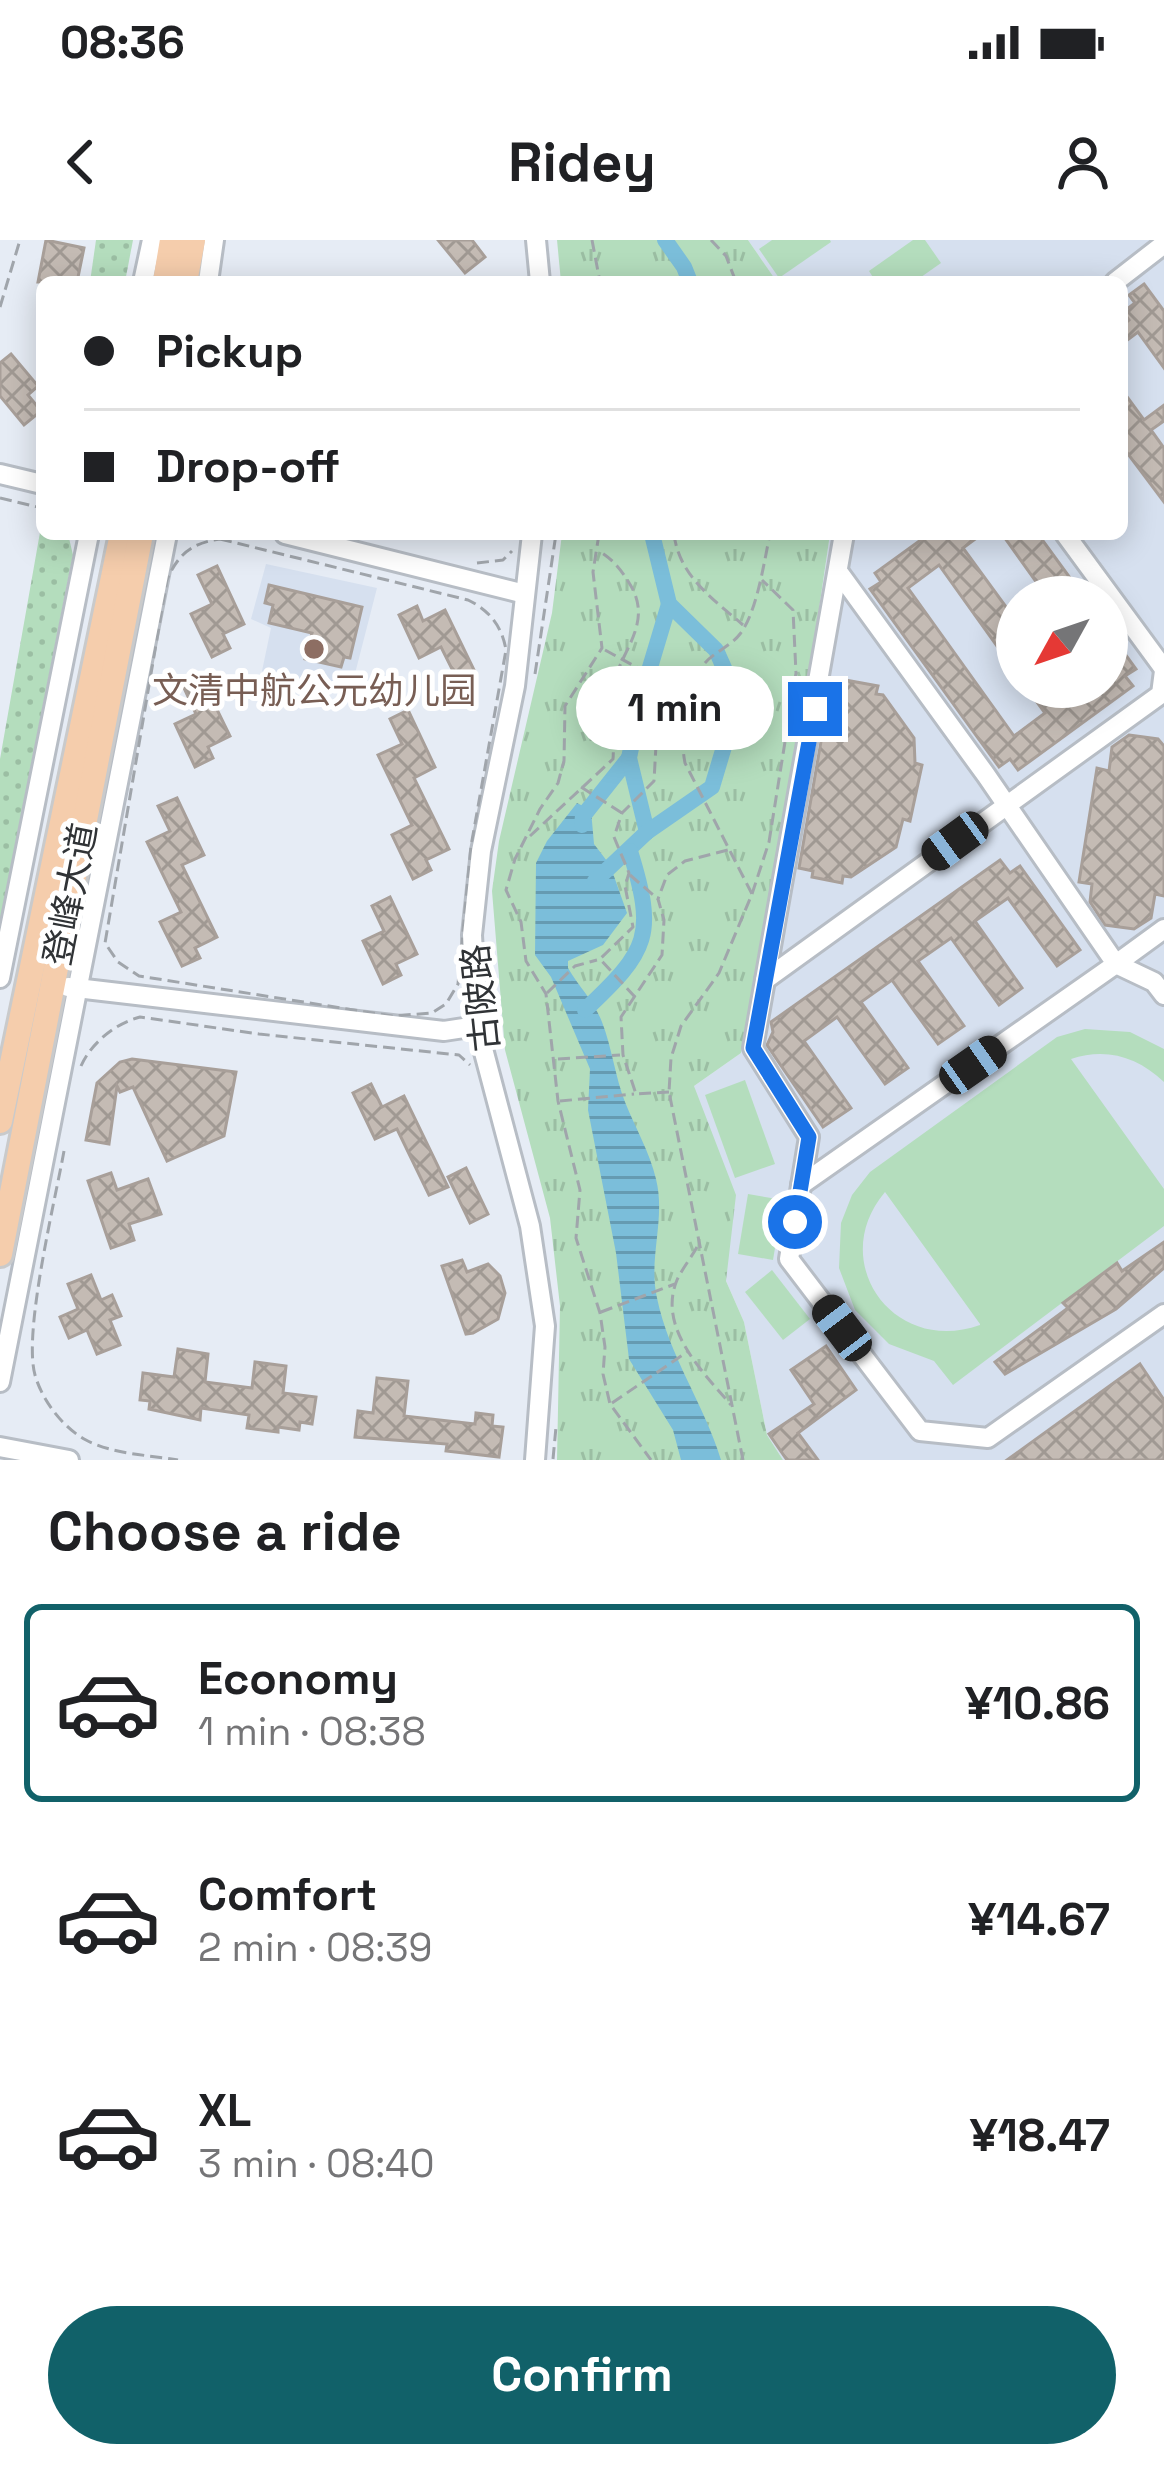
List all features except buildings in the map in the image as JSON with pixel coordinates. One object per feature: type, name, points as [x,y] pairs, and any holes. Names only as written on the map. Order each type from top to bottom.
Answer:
[{"type":"main road","points":[[166,276],[172,240]]},
{"type":"main road","points":[[186,276],[193,240]]},
{"type":"main road","name":"登峰大道","points":[[0,1121],[51,985],[121,540]]},
{"type":"main road","name":"登峰大道","points":[[0,1254],[140,540]]},
{"type":"street","points":[[144,276],[152,240]]},
{"type":"street","points":[[209,276],[214,240]]},
{"type":"street","points":[[536,240],[539,276]]},
{"type":"street","points":[[1123,276],[1164,244]]},
{"type":"street","points":[[0,474],[36,483]]},
{"type":"street","points":[[88,540],[0,979],[444,1031],[477,1027]]},
{"type":"street","points":[[0,1382],[51,985],[165,540]]},
{"type":"street","points":[[309,540],[525,594]]},
{"type":"street","name":"古陂路","points":[[525,540],[525,594],[515,686],[478,872],[472,935],[477,1027],[530,1226],[544,1326],[535,1460]]},
{"type":"street","points":[[829,1166],[753,1048],[843,540]]},
{"type":"street","points":[[765,980],[1163,695],[1164,670],[1069,540]]},
{"type":"street","points":[[840,574],[1116,964],[1154,982],[1164,995]]},
{"type":"street","points":[[801,1185],[1164,929]]},
{"type":"street","points":[[809,1137],[789,1259],[920,1431],[988,1438],[1164,1314]]},
{"type":"street","points":[[0,1447],[69,1460]]},
{"type":"path","points":[[0,307],[20,240]]},
{"type":"path","points":[[599,276],[592,241],[601,240]]},
{"type":"path","points":[[712,240],[726,256],[734,276]]},
{"type":"path","points":[[0,498],[36,507]]},
{"type":"path","points":[[213,540],[186,550],[166,580],[105,930],[110,954],[140,976],[392,1016],[432,1013],[446,1004],[458,984],[470,846],[506,650],[504,636],[485,608],[468,600],[224,540]]},
{"type":"path","points":[[458,562],[503,560],[523,540]]},
{"type":"path","points":[[534,676],[555,540]]},
{"type":"path","points":[[598,540],[593,572],[602,648],[565,706],[564,760],[558,783],[526,840],[506,890],[521,922],[526,961],[545,994],[558,1101],[580,1190],[576,1238],[600,1313],[603,1374],[610,1404],[651,1460]]},
{"type":"path","points":[[675,540],[688,574],[743,630]]},
{"type":"path","points":[[752,894],[685,764],[680,741],[688,694],[704,663],[743,630],[769,540]]},
{"type":"path","points":[[526,840],[613,759],[608,716],[611,687],[639,622],[637,596],[622,571],[597,550]]},
{"type":"path","points":[[743,1460],[669,1092],[671,1058],[681,1026],[719,973],[769,842],[796,673],[793,610],[761,579]]},
{"type":"path","points":[[602,648],[688,694]]},
{"type":"path","points":[[636,1094],[623,1055],[621,1017],[662,956],[664,920],[658,899],[629,874],[614,837],[622,813],[654,781],[656,746],[664,738],[680,741]]},
{"type":"path","points":[[579,786],[622,813]]},
{"type":"path","points":[[658,899],[667,875],[685,862],[730,849]]},
{"type":"path","points":[[545,994],[575,966],[600,959],[633,927],[626,886],[629,874]]},
{"type":"path","points":[[600,959],[635,997]]},
{"type":"path","points":[[493,979],[499,1048]]},
{"type":"path","points":[[77,1075],[85,1055],[99,1041],[125,1021],[140,1017],[459,1055],[470,1066]]},
{"type":"path","points":[[556,1059],[623,1055]]},
{"type":"path","points":[[558,1101],[669,1092]]},
{"type":"path","points":[[66,1140],[36,1314],[35,1374],[49,1405],[83,1439],[178,1460]]},
{"type":"path","points":[[698,1245],[676,1284],[674,1308],[687,1352],[731,1406]]},
{"type":"path","points":[[600,1313],[676,1284]]},
{"type":"path","points":[[610,1404],[687,1352]]},
{"type":"path","points":[[554,1460],[556,1425]]},
{"type":"shaded area","points":[[748,240],[1164,240],[1164,1460],[783,1460],[767,1435],[744,1322],[726,1281],[727,1255],[694,1086],[741,1053],[829,540],[1128,540],[1128,276],[773,276]]},
{"type":"shaded area","name":"文清中航公元幼儿园","points":[[266,564],[377,588],[349,697],[262,671],[271,628],[251,619]]},
{"type":"green space","points":[[96,240],[133,240],[126,276],[91,276]]},
{"type":"green space","points":[[557,240],[748,240],[773,276],[560,276]]},
{"type":"green space","points":[[772,240],[831,242],[782,276],[759,249]]},
{"type":"green space","points":[[913,240],[925,240],[941,263],[923,276],[872,276],[869,271]]},
{"type":"green space","points":[[39,540],[69,540],[73,555],[0,921],[0,759]]},
{"type":"green space","points":[[561,540],[829,540],[741,1053],[694,1086],[736,1195],[726,1281],[744,1322],[767,1435],[783,1460],[557,1460],[560,1306],[550,1218],[505,1050],[492,891],[499,841],[552,613]]},
{"type":"green space","points":[[1085,1029],[1130,1032],[1164,1049],[1164,1082],[1143,1066],[1109,1054],[1071,1059],[1164,1189],[1164,1226],[953,1385],[934,1361],[889,1344],[855,1310],[839,1268],[841,1223],[852,1195],[870,1172],[1057,1037]],"holes":[[[885,1192],[980,1325],[949,1331],[921,1327],[897,1315],[878,1296],[866,1273],[863,1247],[869,1219]]]},
{"type":"green space","points":[[745,1080],[775,1164],[735,1178],[705,1095]]},
{"type":"green space","points":[[748,1194],[783,1200],[773,1260],[738,1254]]},
{"type":"green space","points":[[772,1270],[810,1319],[783,1340],[745,1292]]},
{"type":"water","points":[[577,803],[591,810],[594,844],[610,865],[627,913],[603,945],[568,961],[568,968],[602,1022],[622,1092],[653,1169],[659,1194],[657,1298],[721,1460],[681,1460],[673,1430],[629,1359],[616,1253],[588,1110],[590,1069],[551,977],[535,955],[536,863]]},
{"type":"waterway","points":[[665,240],[688,276]]},
{"type":"waterway","points":[[595,881],[647,832],[712,787],[729,730],[728,677],[716,650],[669,604],[653,540]]},
{"type":"waterway","points":[[647,832],[629,758],[669,604]]},
{"type":"waterway","points":[[582,825],[583,816],[629,758]]},
{"type":"waterway","points":[[585,1010],[623,972],[641,940],[643,903],[630,851]]},
{"type":"place","name":"文清中航公元幼儿园","points":[[314,649]]},
{"type":"route","points":[[795,1222],[809,1137],[753,1048],[815,709]]}]
